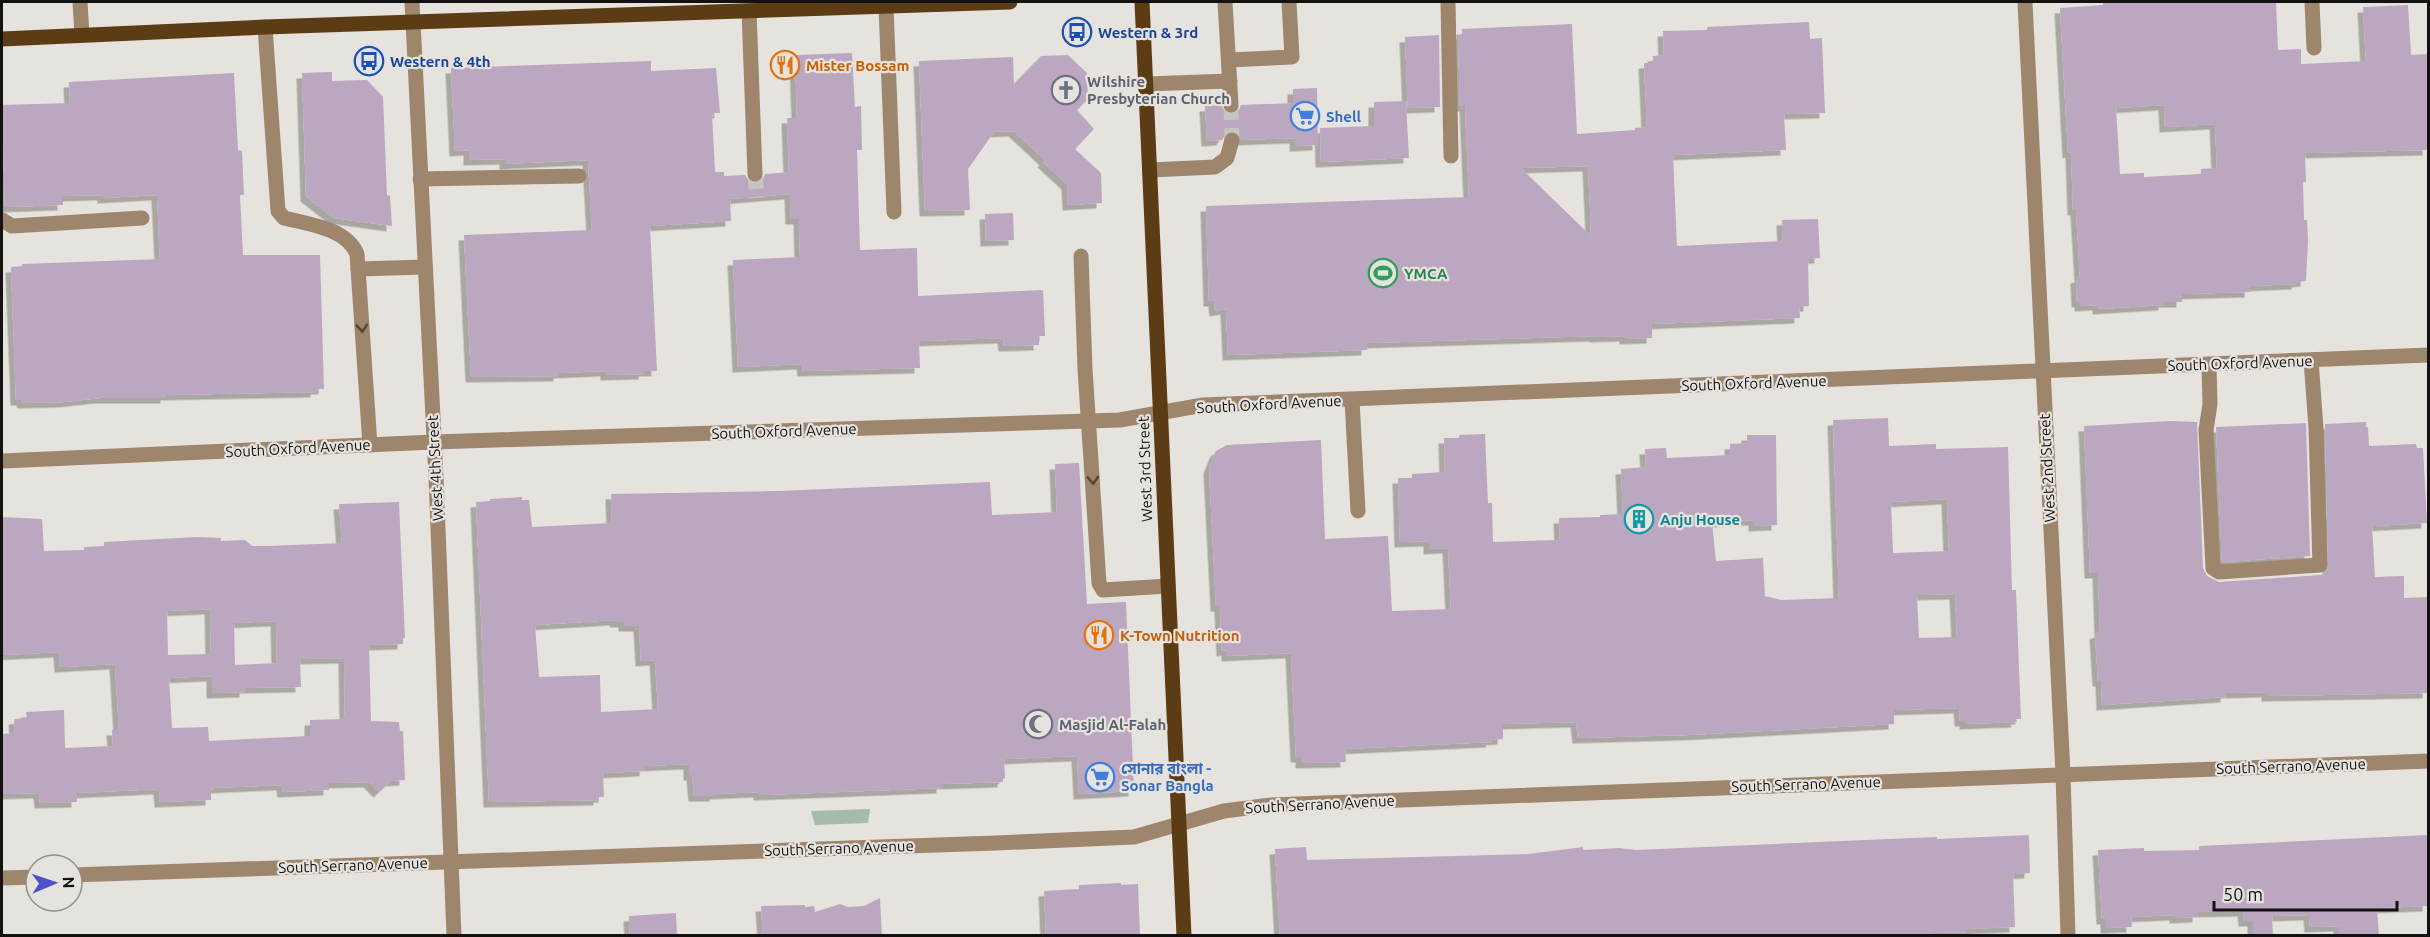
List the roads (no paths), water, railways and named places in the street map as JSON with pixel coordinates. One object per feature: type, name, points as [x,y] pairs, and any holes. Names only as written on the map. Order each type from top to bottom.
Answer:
[{"type":"main road","points":[[2,39],[265,27],[1010,2]]},
{"type":"main road","name":"West 3rd Street","points":[[1142,2],[1184,936]]},
{"type":"street","points":[[80,2],[82,35]]},
{"type":"street","name":"West 4th Street","points":[[412,2],[434,442],[454,936]]},
{"type":"street","points":[[1225,2],[1231,105]]},
{"type":"street","points":[[1228,60],[1292,57],[1289,2]]},
{"type":"street","points":[[1448,2],[1451,156]]},
{"type":"street","name":"West 2nd Street","points":[[2025,2],[2063,774],[2068,936]]},
{"type":"street","points":[[2312,2],[2314,48]]},
{"type":"street","points":[[886,6],[894,212]]},
{"type":"street","points":[[749,11],[755,174]]},
{"type":"street","points":[[265,27],[278,211],[284,218],[334,231],[355,249],[370,445]]},
{"type":"street","points":[[1146,84],[1230,81]]},
{"type":"street","points":[[1150,170],[1215,167],[1227,158],[1232,140]]},
{"type":"street","points":[[420,179],[579,176]]},
{"type":"street","points":[[2,220],[12,226],[142,218]]},
{"type":"street","points":[[1081,256],[1099,583],[1103,590],[1168,585]]},
{"type":"street","points":[[358,269],[425,267]]},
{"type":"street","name":"South Oxford Avenue","points":[[2,462],[434,442],[1120,420],[1203,405],[2428,355]]},
{"type":"street","points":[[2208,365],[2210,404],[2206,430],[2212,557],[2213,568],[2219,572],[2320,565],[2316,428],[2311,360]]},
{"type":"street","points":[[1352,400],[1358,511]]},
{"type":"street","name":"South Serrano Avenue","points":[[84,875],[1031,842],[1134,837],[1224,811],[1272,805],[2428,761]]},
{"type":"street","points":[[2,878],[24,877]]},
{"type":"tunnel","points":[[1231,105],[1232,140]]},
{"type":"tunnel","points":[[755,174],[757,198]]},
{"type":"place","name":"Western & 3rd","points":[[1077,32]]},
{"type":"place","name":"Western & 4th","points":[[369,61]]},
{"type":"place","name":"Mister Bossam","points":[[785,65]]},
{"type":"place","name":"Wilshire Presbyterian Church","points":[[1066,90]]},
{"type":"place","name":"Shell","points":[[1305,116]]},
{"type":"place","name":"YMCA","points":[[1383,273]]},
{"type":"place","name":"Anju House","points":[[1639,519]]},
{"type":"place","name":"K-Town Nutrition","points":[[1099,635]]},
{"type":"place","name":"Masjid Al-Falah","points":[[1038,724]]},
{"type":"place","name":"সোনার বাংলা - Sonar Bangla","points":[[1100,777]]}]
